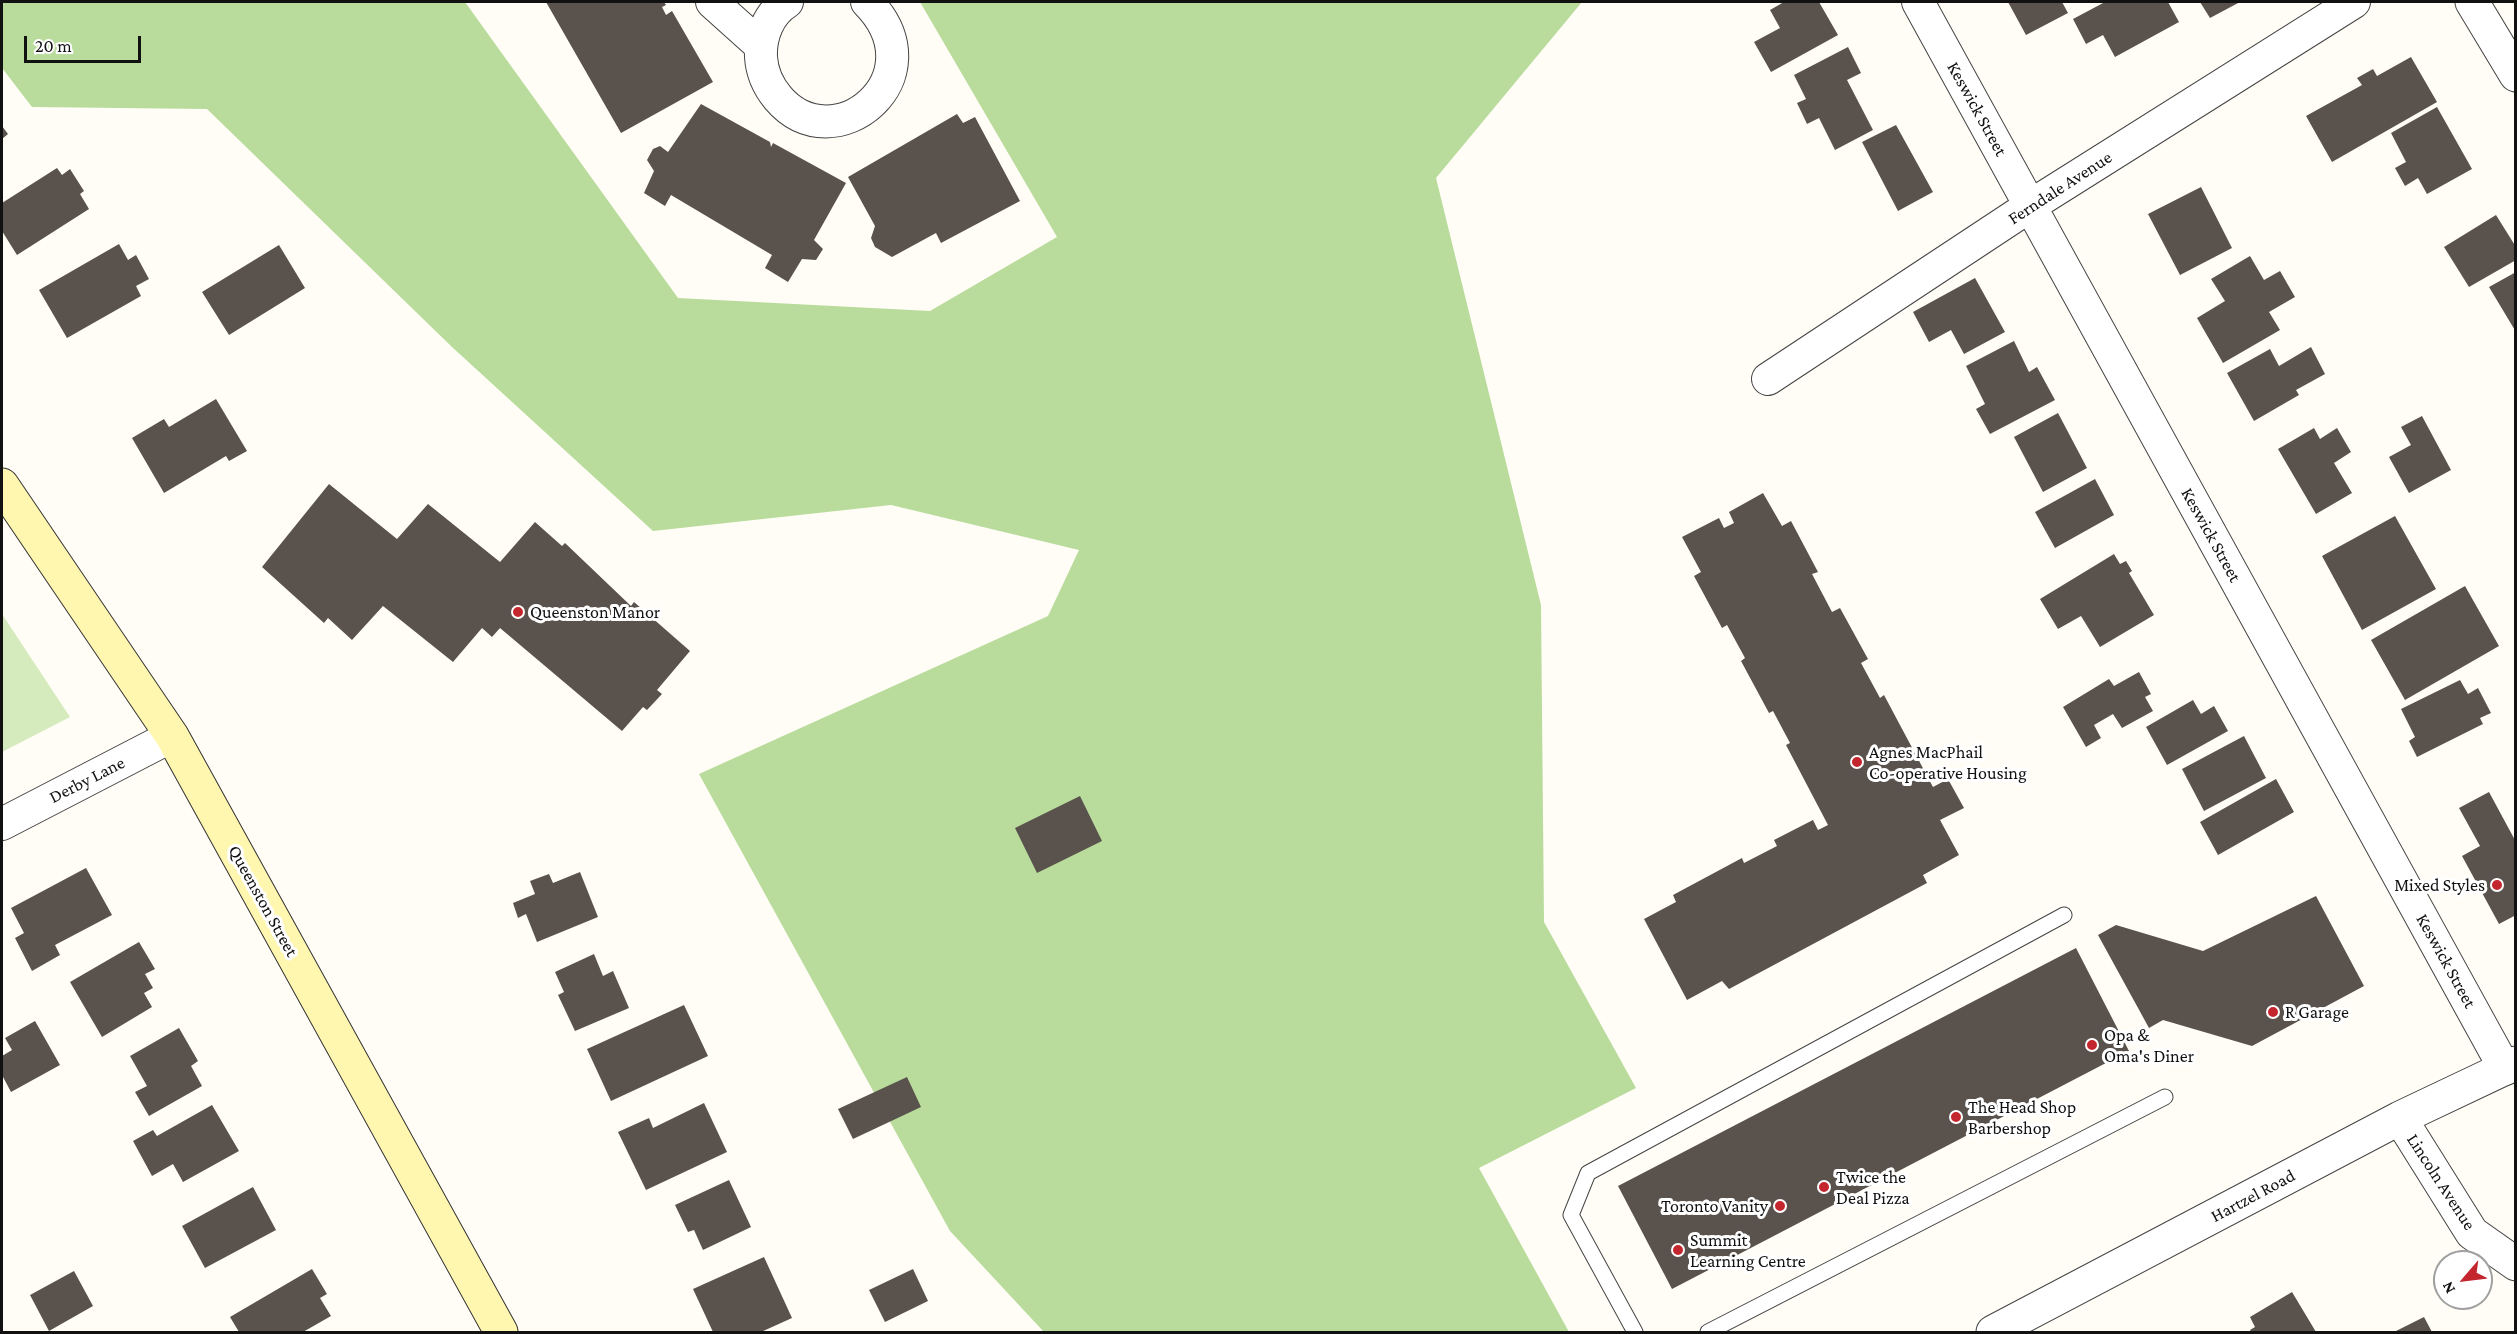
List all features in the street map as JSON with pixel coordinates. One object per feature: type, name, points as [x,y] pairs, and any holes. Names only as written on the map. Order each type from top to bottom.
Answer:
[{"type":"main road","name":"Queenston Street","points":[[2,485],[172,735],[501,1332]]},
{"type":"street","points":[[712,2],[761,46]]},
{"type":"street","points":[[788,2],[781,6],[767,24],[761,46],[762,69],[770,89],[784,104],[801,116],[821,121],[843,119],[862,111],[878,98],[888,80],[893,59],[891,37],[881,16],[867,2]]},
{"type":"street","name":"Keswick Street","points":[[1918,2],[2510,1066]]},
{"type":"street","name":"Ferndale Avenue","points":[[1768,380],[2030,206],[2354,2]]},
{"type":"street","points":[[2472,2],[2516,75]]},
{"type":"street","name":"Derby Lane","points":[[2,824],[172,735]]},
{"type":"street","name":"Hartzel Road","points":[[1993,1332],[2400,1118],[2510,1066]]},
{"type":"street","name":"Lincoln Avenue","points":[[2400,1118],[2472,1233],[2516,1264]]},
{"type":"lane","points":[[1635,1332],[1571,1215],[1588,1173],[2064,915]]},
{"type":"lane","points":[[1708,1332],[2165,1097]]},
{"type":"green space","points":[[2,2],[465,2],[678,298],[930,311],[1057,237],[920,2],[1582,2],[1436,178],[1541,605],[1544,922],[1636,1088],[1479,1168],[1569,1332],[1044,1332],[950,1231],[699,774],[1048,616],[1079,550],[891,505],[653,531],[452,347],[207,109],[32,107],[2,68]]},
{"type":"green space","points":[[2,614],[70,717],[2,752]]},
{"type":"building","points":[[546,2],[664,2],[666,5],[662,7],[666,15],[672,11],[713,82],[621,133]]},
{"type":"building","points":[[1784,2],[1819,2],[1838,35],[1771,72],[1754,42],[1780,28],[1770,10]]},
{"type":"building","points":[[2008,2],[2062,2],[2068,13],[2026,35]]},
{"type":"building","points":[[2105,2],[2168,2],[2179,22],[2115,57],[2103,35],[2086,44],[2073,19]]},
{"type":"building","points":[[2200,2],[2240,2],[2210,18]]},
{"type":"building","points":[[1848,47],[1861,73],[1847,80],[1873,130],[1835,150],[1819,118],[1807,124],[1797,103],[1806,99],[1794,75]]},
{"type":"building","points":[[2411,57],[2437,102],[2332,162],[2306,116],[2362,85],[2357,78],[2373,69],[2377,76]]},
{"type":"building","points":[[701,104],[770,142],[771,147],[773,143],[846,183],[814,240],[823,249],[816,260],[802,259],[788,282],[765,268],[772,255],[671,195],[665,206],[644,193],[654,171],[647,160],[653,149],[660,146],[668,152]]},
{"type":"building","points":[[2437,107],[2472,169],[2427,194],[2418,178],[2405,186],[2395,168],[2406,162],[2391,133]]},
{"type":"building","points":[[957,114],[963,123],[975,117],[1020,201],[941,243],[936,233],[892,257],[875,247],[871,238],[875,226],[848,177]]},
{"type":"building","points":[[1896,125],[1933,192],[1898,211],[1862,142]]},
{"type":"building","points":[[2,126],[8,134],[2,139]]},
{"type":"building","points":[[57,168],[62,175],[70,169],[84,191],[80,194],[89,209],[17,255],[2,231],[2,203]]},
{"type":"building","points":[[2201,187],[2232,248],[2180,275],[2148,214]]},
{"type":"building","points":[[2496,215],[2516,247],[2516,260],[2469,287],[2444,247]]},
{"type":"building","points":[[119,244],[128,260],[136,255],[149,279],[136,286],[141,296],[67,338],[39,290]]},
{"type":"building","points":[[279,245],[305,288],[229,335],[202,292]]},
{"type":"building","points":[[2250,256],[2264,280],[2280,271],[2295,297],[2269,312],[2280,330],[2223,363],[2197,318],[2225,301],[2211,279]]},
{"type":"building","points":[[2516,272],[2516,332],[2489,287]]},
{"type":"building","points":[[1975,278],[2005,332],[1964,354],[1951,330],[1929,342],[1913,312]]},
{"type":"building","points":[[2014,341],[2029,372],[2037,367],[2055,400],[1990,434],[1976,409],[1985,404],[1966,366]]},
{"type":"building","points":[[2311,347],[2325,374],[2296,390],[2299,395],[2254,421],[2227,373],[2270,349],[2279,366]]},
{"type":"building","points":[[216,399],[247,451],[229,461],[226,456],[164,493],[132,438],[164,419],[169,427]]},
{"type":"building","points":[[2058,413],[2087,468],[2043,492],[2014,437]]},
{"type":"building","points":[[2422,416],[2451,470],[2409,493],[2389,457],[2411,445],[2401,427]]},
{"type":"building","points":[[2314,428],[2320,439],[2337,428],[2351,452],[2334,463],[2352,493],[2316,514],[2278,449]]},
{"type":"building","points":[[2095,479],[2114,515],[2055,548],[2035,512]]},
{"type":"building","name":"Queenston Manor","points":[[329,484],[397,539],[428,504],[500,562],[535,522],[562,546],[565,543],[631,606],[634,602],[690,651],[657,690],[662,694],[647,710],[643,707],[622,731],[500,628],[492,637],[482,628],[453,662],[383,606],[352,640],[328,618],[324,623],[262,567]]},
{"type":"building","name":"Agnes MacPhail Co-operative Housing","points":[[1763,493],[1782,526],[1791,521],[1818,572],[1812,574],[1832,612],[1840,608],[1868,659],[1861,663],[1880,698],[1884,695],[1933,787],[1948,779],[1964,808],[1940,820],[1959,855],[1923,875],[1927,883],[1729,989],[1722,981],[1687,1000],[1644,919],[1676,902],[1673,895],[1742,858],[1744,863],[1777,846],[1774,840],[1813,820],[1818,830],[1828,825],[1786,745],[1790,743],[1773,711],[1769,713],[1741,661],[1745,658],[1727,625],[1722,628],[1694,576],[1701,572],[1682,537],[1719,518],[1724,528],[1734,523],[1729,512]]},
{"type":"building","points":[[2395,516],[2436,589],[2362,630],[2322,556]]},
{"type":"building","points":[[2114,554],[2120,564],[2126,561],[2132,571],[2129,573],[2154,615],[2100,647],[2081,616],[2058,629],[2040,599]]},
{"type":"building","points":[[2465,586],[2499,646],[2405,700],[2371,640]]},
{"type":"building","points":[[2139,672],[2151,694],[2145,697],[2153,711],[2122,728],[2113,714],[2094,725],[2101,738],[2086,747],[2063,707],[2109,679],[2114,686]]},
{"type":"building","points":[[2460,680],[2468,694],[2478,688],[2491,713],[2480,718],[2483,724],[2417,757],[2409,741],[2415,737],[2401,709]]},
{"type":"building","points":[[2193,700],[2201,714],[2214,706],[2228,731],[2167,765],[2146,727]]},
{"type":"building","points":[[2244,736],[2266,778],[2204,811],[2182,769]]},
{"type":"building","points":[[2276,779],[2294,812],[2218,855],[2200,822]]},
{"type":"building","name":"Mixed Styles","points":[[2489,792],[2516,842],[2516,915],[2499,924],[2462,856],[2480,846],[2459,808]]},
{"type":"building","points":[[1080,796],[1102,841],[1037,873],[1015,828]]},
{"type":"building","points":[[86,868],[112,915],[55,945],[60,955],[32,971],[15,938],[24,933],[11,908]]},
{"type":"building","points":[[580,872],[598,917],[537,942],[526,914],[518,918],[513,903],[535,894],[530,881],[549,874],[553,883]]},
{"type":"building","points":[[2316,896],[2364,986],[2252,1046],[2163,1020],[2149,1028],[2098,935],[2116,925],[2203,951]]},
{"type":"building","points":[[139,942],[155,969],[145,974],[153,988],[144,993],[152,1007],[102,1037],[70,982]]},
{"type":"building","points":[[2076,948],[2129,1051],[1672,1289],[1618,1186]]},
{"type":"building","points":[[594,954],[603,976],[613,971],[629,1008],[575,1031],[558,995],[564,992],[555,972]]},
{"type":"building","points":[[684,1005],[708,1056],[611,1101],[587,1049]]},
{"type":"building","points":[[35,1021],[60,1065],[11,1092],[2,1075],[2,1056],[12,1050],[5,1038]]},
{"type":"building","points":[[179,1028],[198,1061],[191,1066],[202,1086],[149,1116],[135,1092],[147,1086],[130,1056]]},
{"type":"building","points":[[907,1077],[921,1107],[853,1139],[838,1109]]},
{"type":"building","points":[[704,1103],[727,1152],[646,1190],[618,1132],[649,1118],[653,1128]]},
{"type":"building","points":[[212,1105],[239,1151],[183,1182],[173,1164],[152,1176],[133,1141],[153,1130],[157,1136]]},
{"type":"building","points":[[729,1180],[751,1227],[703,1250],[694,1230],[688,1232],[675,1205]]},
{"type":"building","points":[[253,1187],[276,1230],[205,1268],[182,1226]]},
{"type":"building","points":[[764,1257],[792,1318],[761,1332],[713,1332],[693,1289]]},
{"type":"building","points":[[312,1269],[327,1294],[320,1298],[331,1316],[303,1332],[239,1332],[230,1317]]},
{"type":"building","points":[[913,1269],[928,1301],[885,1322],[869,1290]]},
{"type":"building","points":[[74,1271],[93,1306],[49,1331],[30,1295]]},
{"type":"building","points":[[2292,1292],[2316,1332],[2251,1332],[2250,1330],[2255,1327],[2250,1317]]},
{"type":"building","points":[[2424,1317],[2432,1332],[2394,1332]]},
{"type":"place","name":"Queenston Manor","points":[[518,612]]},
{"type":"place","name":"Agnes MacPhail Co-operative Housing","points":[[1857,762]]},
{"type":"place","name":"Mixed Styles","points":[[2497,885]]},
{"type":"place","name":"R Garage","points":[[2273,1012]]},
{"type":"place","name":"Opa & Oma's Diner","points":[[2092,1045]]},
{"type":"place","name":"The Head Shop Barbershop","points":[[1956,1117]]},
{"type":"place","name":"Twice the Deal Pizza","points":[[1824,1187]]},
{"type":"place","name":"Toronto Vanity","points":[[1780,1206]]},
{"type":"place","name":"Summit Learning Centre","points":[[1678,1250]]}]
